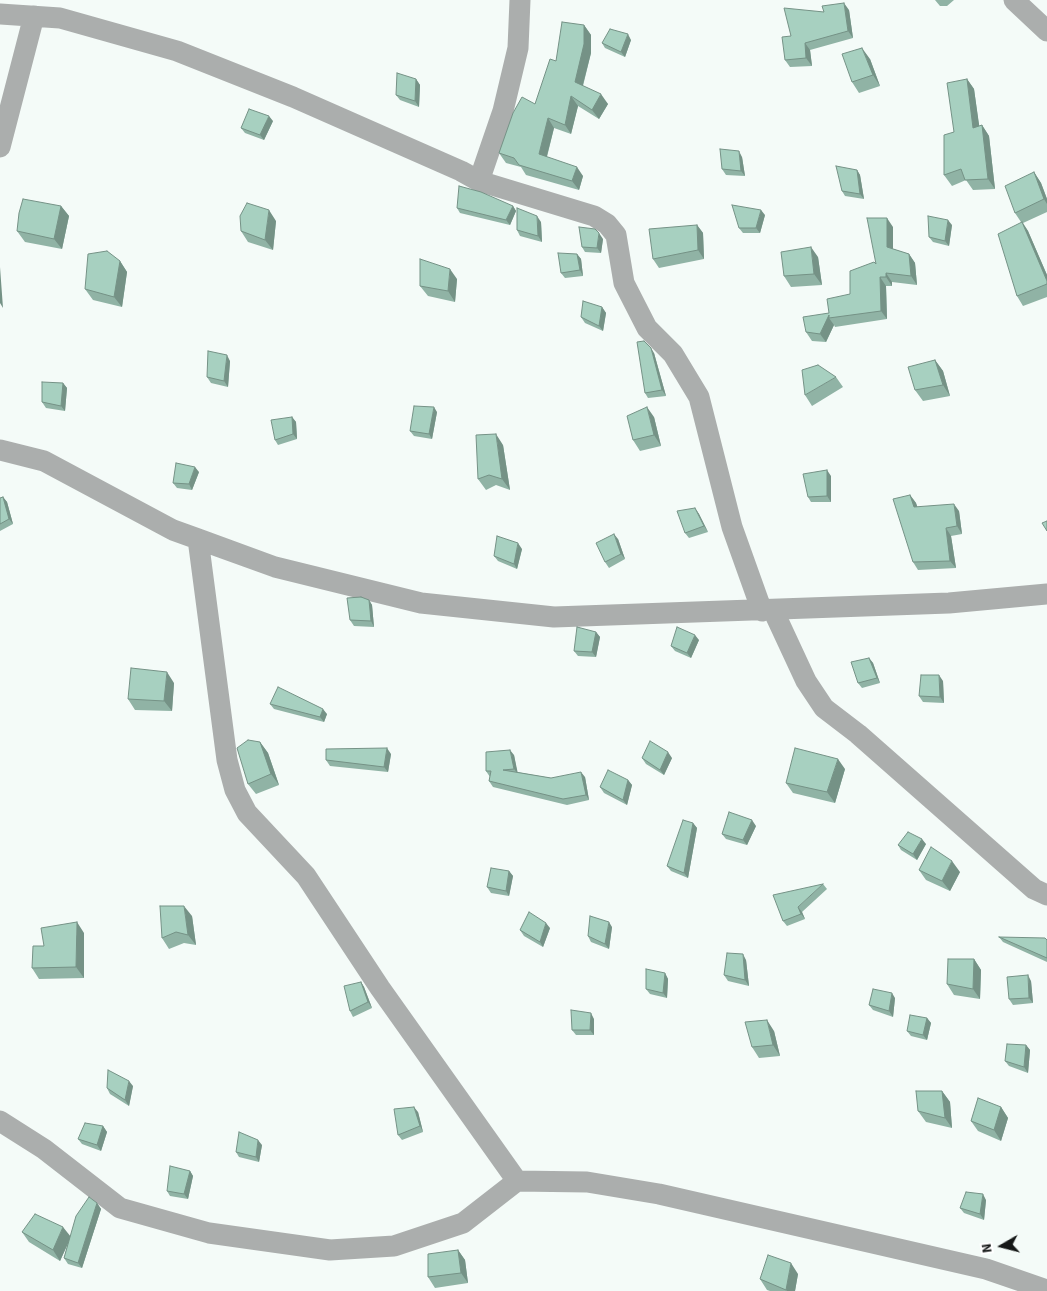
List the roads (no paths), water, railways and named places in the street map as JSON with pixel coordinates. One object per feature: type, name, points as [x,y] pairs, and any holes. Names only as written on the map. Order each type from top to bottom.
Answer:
[{"type":"street","points":[[479,182],[503,111],[518,48],[520,0]]},
{"type":"street","points":[[1014,0],[1047,31]]},
{"type":"street","points":[[0,14],[60,18],[177,51],[292,96],[461,171],[479,182],[594,216],[607,224],[616,235],[624,283],[646,328],[673,354],[699,397],[732,527],[768,610],[806,681],[824,708],[858,734],[1034,889],[1047,895]]},
{"type":"street","points":[[0,146],[34,16]]},
{"type":"street","points":[[0,450],[44,461],[173,530],[275,566],[421,603],[554,617],[949,603],[1047,594]]},
{"type":"street","points":[[198,539],[228,760],[235,790],[247,813],[306,876],[380,988],[517,1180]]},
{"type":"street","points":[[0,1121],[44,1149],[120,1208],[209,1232],[330,1250],[394,1246],[463,1223],[517,1180],[586,1182],[659,1194],[986,1269],[1047,1290]]}]
